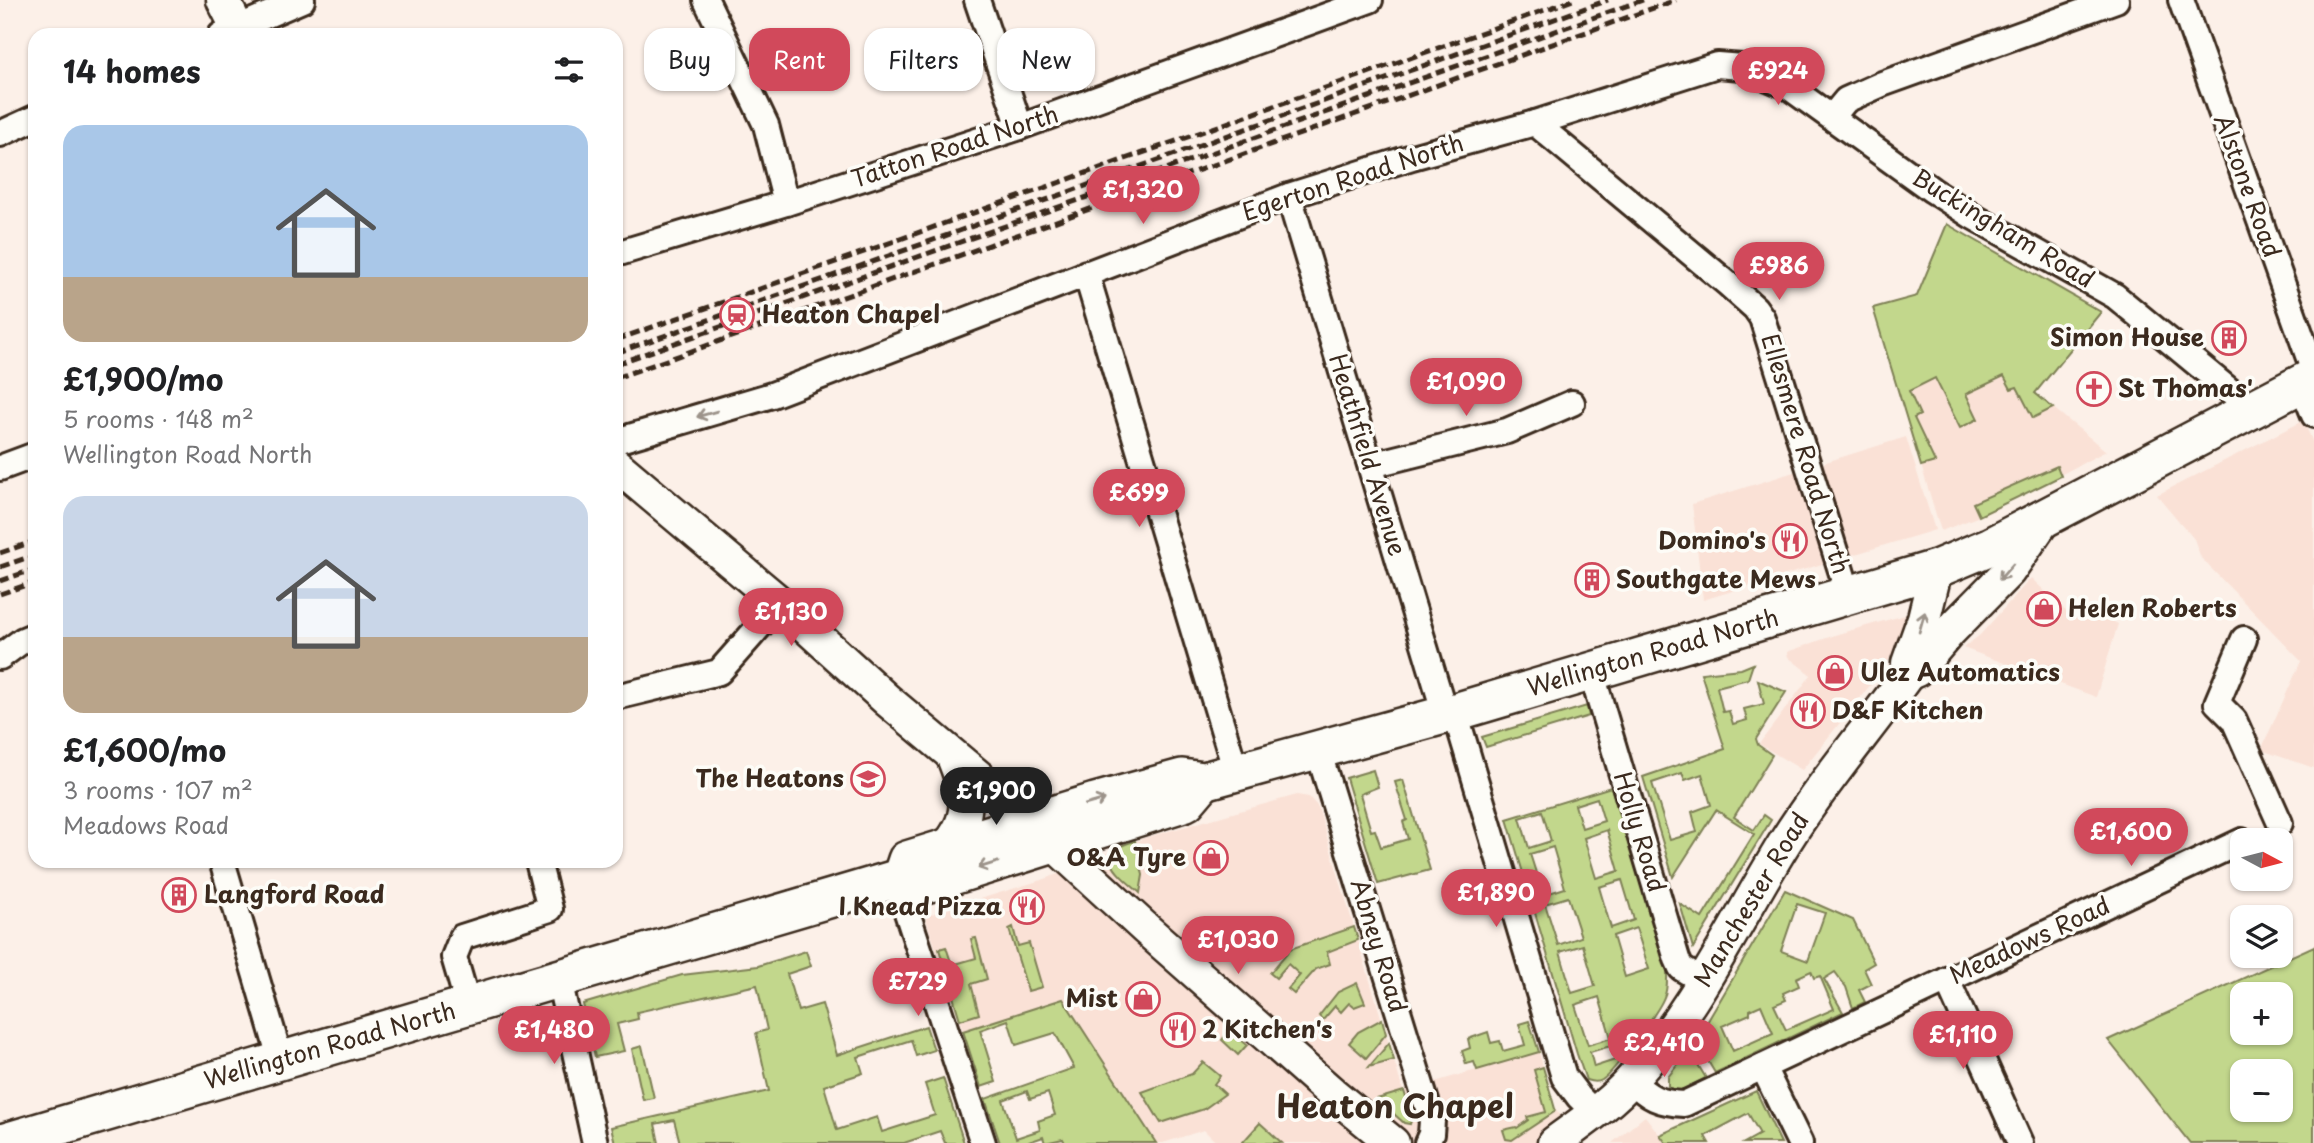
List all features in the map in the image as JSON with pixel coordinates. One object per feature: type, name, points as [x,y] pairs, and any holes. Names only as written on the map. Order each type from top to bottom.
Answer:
[{"type":"highway","name":"Wellington Road North","points":[[899,878],[907,860],[945,849],[1042,834],[1186,802],[1220,777],[1450,713],[1936,569],[1973,554],[2046,517],[2252,408],[2311,387]]},
{"type":"highway","name":"Wellington Road North","points":[[2,1143],[85,1131],[281,1061],[899,878],[916,887],[1042,834]]},
{"type":"main road","points":[[223,0],[231,28]]},
{"type":"main road","points":[[623,471],[780,603],[1332,1093],[1393,1143]]},
{"type":"main road","name":"Manchester Road","points":[[1554,1143],[1595,1113],[1632,1080],[1672,1030],[1829,776],[1908,674],[1917,670],[1950,631],[2009,571],[2046,517]]},
{"type":"main road","name":"Manchester Road","points":[[1908,674],[1908,663],[1924,618],[1936,569]]},
{"type":"main road","points":[[945,849],[958,834],[966,809],[966,794],[953,755]]},
{"type":"street","points":[[243,28],[302,0]]},
{"type":"street","points":[[706,0],[766,125],[786,203]]},
{"type":"street","points":[[977,0],[1020,127]]},
{"type":"street","name":"Tatton Road North","points":[[623,252],[786,203],[1020,127],[1370,0]]},
{"type":"street","points":[[1832,117],[1846,100],[1882,84],[2116,0]]},
{"type":"street","name":"Alstone Road","points":[[2181,0],[2311,387]]},
{"type":"street","name":"Egerton Road North","points":[[623,439],[772,395],[1289,196],[1412,157],[1535,123],[1692,72],[1717,65],[1742,67]]},
{"type":"street","name":"Buckingham Road","points":[[1742,67],[1789,87],[1972,216],[2115,296],[2252,408]]},
{"type":"street","points":[[0,134],[28,121]]},
{"type":"street","name":"Ellesmere Road North","points":[[1535,123],[1728,284],[1755,308],[1762,318],[1849,596]]},
{"type":"street","name":"Heathfield Avenue","points":[[1289,196],[1564,1077],[1595,1113]]},
{"type":"street","points":[[1086,273],[1220,777]]},
{"type":"street","points":[[1371,465],[1507,431],[1572,404]]},
{"type":"street","points":[[0,468],[28,458]]},
{"type":"street","points":[[623,695],[719,672],[780,603]]},
{"type":"street","points":[[0,657],[28,638]]},
{"type":"street","name":"Meadows Road","points":[[2244,639],[2217,703],[2234,720],[2282,822],[2270,828]]},
{"type":"street","name":"Holly Road","points":[[1591,671],[1677,959],[1681,968],[1702,981]]},
{"type":"street","name":"Abney Road","points":[[1318,750],[1432,1121],[1427,1143]]},
{"type":"street","name":"Meadows Road","points":[[1632,1080],[1646,1095],[1663,1103],[1684,1104],[2230,847]]},
{"type":"street","points":[[224,868],[281,1061]]},
{"type":"street","points":[[468,1006],[454,957],[461,937],[550,909],[540,868]]},
{"type":"street","points":[[899,878],[983,1143]]},
{"type":"street","points":[[559,979],[595,1143]]},
{"type":"street","points":[[1947,980],[2020,1143]]},
{"type":"street","points":[[1763,1067],[1800,1143]]},
{"type":"shaded area","points":[[1947,224],[2101,312],[2035,393],[2106,451],[1990,512],[1941,531],[1873,308],[1917,296]]},
{"type":"shaded area","points":[[2303,421],[2314,444],[2314,768],[2261,750],[2301,661],[2201,558],[2194,539],[2157,495]]},
{"type":"shaded area","points":[[1906,437],[1935,530],[1703,600],[1692,504]]},
{"type":"shaded area","points":[[2031,578],[2074,619],[2088,608],[2118,624],[2096,697],[1963,648],[1980,635]]},
{"type":"shaded area","points":[[1905,615],[1909,621],[1900,644],[1802,770],[1759,744],[1811,675],[1788,657],[1787,652]]},
{"type":"shaded area","points":[[1297,795],[1309,797],[1318,807],[1403,1091],[1539,1052],[1555,1109],[1588,1143],[1217,1143],[1204,1130],[1156,1143],[1063,999],[963,1031],[925,916],[1048,878],[1144,838]]},
{"type":"shaded area","points":[[1645,1116],[1666,1143],[1612,1143]]},
{"type":"green space","points":[[1947,224],[2101,312],[2035,393],[2053,408],[2033,418],[2017,387],[2011,389],[2004,376],[1966,394],[1978,419],[1960,428],[1935,378],[1909,391],[1920,415],[1914,418],[1935,462],[1921,466],[1873,308],[1917,296]]},
{"type":"green space","points":[[2057,466],[2061,476],[1979,516],[1973,503]]},
{"type":"green space","points":[[1753,664],[1748,679],[1717,687],[1723,712],[1729,711],[1733,724],[1747,720],[1744,709],[1764,704],[1758,680],[1786,692],[1756,739],[1758,745],[1772,755],[1734,817],[1754,830],[1764,815],[1771,820],[1693,948],[1680,904],[1702,918],[1754,834],[1716,810],[1673,877],[1643,777],[1725,749],[1701,673],[1741,669]],"holes":[[[1682,773],[1685,780],[1702,774],[1711,805],[1692,812],[1697,832],[1670,840],[1652,783]]]},
{"type":"green space","points":[[1587,706],[1589,716],[1486,747],[1482,737]]},
{"type":"green space","points":[[1373,770],[1378,787],[1360,794],[1371,831],[1375,830],[1381,847],[1408,839],[1403,822],[1407,820],[1395,782],[1403,780],[1430,870],[1378,884],[1346,778]]},
{"type":"green space","points":[[1611,787],[1667,970],[1667,984],[1660,1004],[1645,1027],[1616,1066],[1600,1081],[1586,1080],[1507,819]],"holes":[[[1597,798],[1604,821],[1582,828],[1575,805]],[[1542,811],[1551,841],[1529,848],[1520,818]],[[1607,830],[1619,871],[1596,878],[1584,838]],[[1553,847],[1565,888],[1543,895],[1530,854]],[[1622,880],[1634,920],[1611,928],[1599,887]],[[1568,897],[1581,937],[1558,945],[1545,904]],[[1636,928],[1649,969],[1625,977],[1613,936]],[[1583,945],[1595,986],[1572,993],[1560,952]],[[1599,997],[1611,1038],[1588,1045],[1575,1005]],[[1614,1045],[1618,1059],[1594,1067],[1590,1052]]]},
{"type":"green space","points":[[1135,841],[1143,875],[1140,893],[1117,871],[1111,858],[1121,846]]},
{"type":"green space","points":[[1785,890],[1853,920],[1874,963],[1864,969],[1871,984],[1859,990],[1865,1002],[1853,1008],[1846,987],[1835,972],[1824,979],[1843,1012],[1715,1073],[1696,1041]],"holes":[[[1797,904],[1825,913],[1808,961],[1781,951]],[[1811,971],[1814,978],[1820,976],[1834,1009],[1786,1030],[1774,1005],[1786,1000],[1783,993],[1799,986],[1796,978]],[[1761,1005],[1773,1033],[1733,1051],[1722,1026],[1750,1014],[1750,1010]]]},
{"type":"green space","points":[[1013,927],[1018,946],[1029,943],[1042,987],[1028,991],[1009,929]]},
{"type":"green space","points":[[1354,927],[1358,940],[1327,952],[1330,964],[1316,969],[1294,994],[1288,989],[1300,975],[1288,964],[1276,978],[1270,973],[1290,949]]},
{"type":"green space","points":[[976,938],[987,979],[971,984],[979,1014],[960,1020],[939,949],[946,947],[952,965],[976,958],[971,939]]},
{"type":"green space","points":[[2314,946],[2314,1143],[2190,1143],[2108,1040],[2230,984],[2230,1045],[2293,1045],[2293,982],[2235,982],[2266,968],[2293,968],[2293,956]]},
{"type":"green space","points":[[806,951],[811,966],[787,974],[798,1011],[822,1004],[837,1055],[926,1026],[934,1050],[916,1056],[911,1040],[858,1057],[863,1073],[824,1086],[837,1130],[877,1117],[882,1132],[935,1115],[925,1084],[943,1078],[964,1143],[945,1143],[940,1131],[904,1143],[680,1143],[674,1120],[655,1124],[659,1143],[615,1143],[611,1127],[769,1091],[756,1033],[767,1030],[757,985],[637,1012],[638,1019],[617,1024],[624,1051],[595,1057],[583,1004],[682,975],[758,966]]},
{"type":"green space","points":[[1357,983],[1365,1003],[1354,1007],[1349,1003],[1341,1012],[1335,1006],[1323,1020],[1319,1016],[1338,992]]},
{"type":"green space","points":[[1063,999],[1156,1143],[1065,1143],[1063,1139],[1045,1143],[1043,1137],[1026,1143],[1000,1143],[985,1099],[1074,1068],[1055,1033],[1016,1045],[1008,1020],[980,1030],[996,1082],[981,1087],[963,1031]],"holes":[[[1027,1091],[1030,1099],[1048,1093],[1055,1115],[1038,1121],[1040,1130],[1016,1138],[1003,1100]]]},
{"type":"green space","points":[[1382,1019],[1386,1034],[1366,1058],[1349,1043],[1358,1032]]},
{"type":"green space","points":[[1529,1021],[1539,1052],[1477,1070],[1474,1062],[1466,1064],[1462,1051],[1470,1048],[1468,1039],[1488,1032],[1491,1043],[1500,1041],[1503,1051],[1525,1045],[1519,1024]]},
{"type":"green space","points":[[1230,1030],[1247,1045],[1238,1055],[1222,1040]]},
{"type":"green space","points":[[1389,1043],[1394,1060],[1369,1067]]},
{"type":"green space","points":[[642,1046],[654,1098],[643,1100],[632,1049]]},
{"type":"green space","points":[[1689,1050],[1706,1078],[1677,1092],[1668,1086],[1668,1077]]},
{"type":"green space","points":[[1203,1062],[1220,1076],[1214,1084],[1225,1094],[1204,1109],[1161,1123],[1142,1092],[1192,1074]]},
{"type":"green space","points":[[1543,1067],[1554,1112],[1512,1140],[1506,1139],[1503,1130],[1517,1128],[1528,1120],[1527,1117],[1546,1112],[1534,1070]]},
{"type":"green space","points":[[1404,1091],[1412,1117],[1410,1124],[1404,1123],[1377,1099]]},
{"type":"green space","points":[[1756,1091],[1781,1143],[1744,1143],[1760,1134],[1748,1113],[1705,1136],[1709,1143],[1666,1143],[1660,1135]]},
{"type":"green space","points":[[1260,1123],[1282,1143],[1242,1143]]},
{"type":"railway","points":[[623,338],[1573,0]]},
{"type":"railway","points":[[623,351],[1608,0]]},
{"type":"railway","points":[[623,362],[1643,0]]},
{"type":"railway","points":[[623,376],[1676,0]]},
{"type":"railway","points":[[0,553],[28,543]]},
{"type":"railway","points":[[0,567],[28,557]]},
{"type":"railway","points":[[0,581],[28,571]]},
{"type":"railway","points":[[0,594],[28,584]]},
{"type":"place","name":"Heaton Chapel","points":[[737,315]]},
{"type":"place","name":"Simon House","points":[[2229,338]]},
{"type":"place","name":"St Thomas'","points":[[2094,389]]},
{"type":"place","name":"Domino's","points":[[1790,541]]},
{"type":"place","name":"Southgate Mews","points":[[1592,580]]},
{"type":"place","name":"Helen Roberts","points":[[2044,609]]},
{"type":"place","name":"Ulez Automatics","points":[[1835,673]]},
{"type":"place","name":"D&F Kitchen","points":[[1808,711]]},
{"type":"place","name":"The Heatons","points":[[868,779]]},
{"type":"place","name":"O&A Tyre","points":[[1211,858]]},
{"type":"place","name":"Langford Road","points":[[179,895]]},
{"type":"place","name":"I Knead Pizza","points":[[1027,907]]},
{"type":"place","name":"Mist","points":[[1143,999]]},
{"type":"place","name":"2 Kitchen's","points":[[1178,1030]]},
{"type":"district","name":"Heaton Chapel","points":[[1395,1107]]}]
